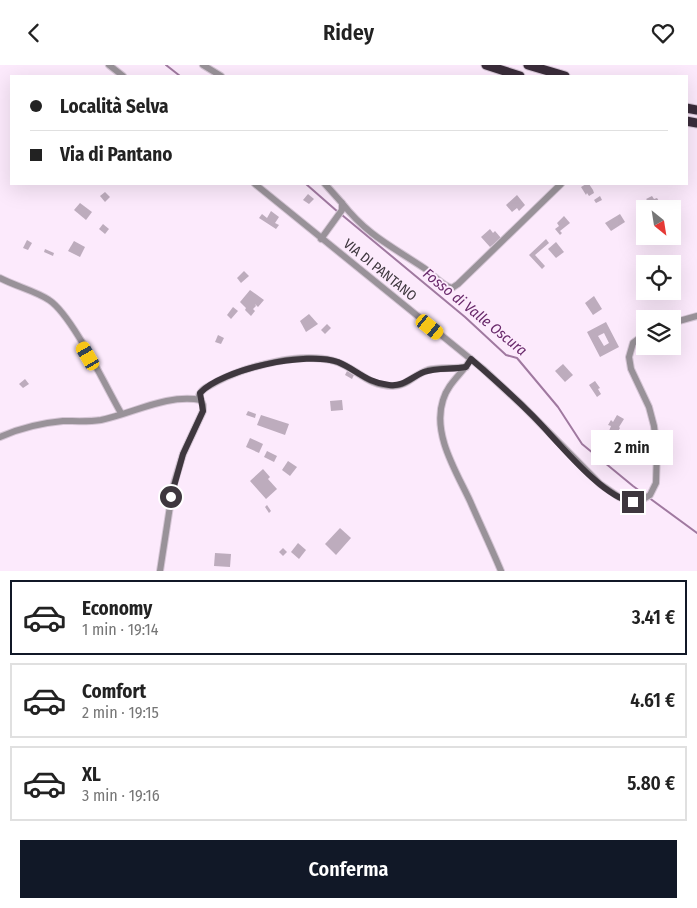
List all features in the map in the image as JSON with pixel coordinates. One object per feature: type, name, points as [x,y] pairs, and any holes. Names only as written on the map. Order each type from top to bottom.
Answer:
[{"type":"highway","points":[[486,65],[517,75]]},
{"type":"highway","points":[[528,65],[562,75]]},
{"type":"street","points":[[109,65],[122,75]]},
{"type":"street","points":[[203,65],[219,75]]},
{"type":"street","name":"VIA DI PANTANO","points":[[256,185],[471,359],[511,394],[581,466],[606,488],[626,501],[636,502],[648,496],[656,483],[656,439],[651,413],[629,361],[629,353],[632,345],[636,342]]},
{"type":"street","points":[[326,185],[359,223],[375,237],[424,268],[446,286],[452,287],[458,285],[560,185]]},
{"type":"street","points":[[321,239],[341,214],[342,203]]},
{"type":"street","points":[[0,278],[44,297],[57,307],[77,337],[121,413]]},
{"type":"street","points":[[681,320],[697,316]]},
{"type":"street","points":[[471,359],[444,395],[441,409],[442,431],[449,456],[500,567]]},
{"type":"street","points":[[160,571],[172,493],[183,454],[203,411],[199,395],[202,390],[228,376],[252,367],[282,361],[335,361],[371,381],[394,386],[404,384],[426,371],[466,367]]},
{"type":"street","points":[[0,437],[40,424],[96,421],[168,400],[201,400]]},
{"type":"building","points":[[590,185],[594,193],[589,196],[587,193],[586,195],[581,187]]},
{"type":"building","points":[[105,192],[110,197],[105,202],[100,196]]},
{"type":"building","points":[[308,194],[314,199],[309,204],[303,200]]},
{"type":"building","points":[[517,195],[525,205],[519,211],[517,208],[512,212],[506,205]]},
{"type":"building","points":[[600,196],[602,200],[596,203],[594,200]]},
{"type":"building","points":[[652,196],[658,200],[647,200]]},
{"type":"building","points":[[80,203],[92,212],[86,220],[74,210]]},
{"type":"building","points":[[271,211],[279,217],[275,223],[279,225],[276,229],[259,218],[262,214],[267,218]]},
{"type":"building","points":[[620,214],[625,222],[611,231],[605,223]]},
{"type":"building","points":[[564,216],[570,223],[560,231],[562,233],[560,235],[555,229],[559,226],[557,223]]},
{"type":"building","points":[[103,224],[109,229],[105,234],[99,229]]},
{"type":"building","points":[[490,229],[493,233],[495,231],[501,238],[490,247],[481,237]]},
{"type":"building","points":[[546,239],[549,243],[535,255],[545,266],[542,269],[529,255]]},
{"type":"building","points":[[27,240],[32,243],[28,250],[23,248]]},
{"type":"building","points":[[74,241],[85,247],[80,257],[68,251]]},
{"type":"building","points":[[556,242],[564,252],[556,258],[548,249]]},
{"type":"building","points":[[45,249],[54,253],[53,256],[44,252]]},
{"type":"building","points":[[244,271],[249,276],[241,283],[237,278]]},
{"type":"building","points":[[250,290],[264,300],[258,307],[255,304],[256,306],[253,309],[255,311],[251,316],[240,302]]},
{"type":"building","points":[[594,296],[602,309],[593,315],[585,303]]},
{"type":"building","points":[[233,307],[238,311],[231,319],[227,315]]},
{"type":"building","points":[[309,314],[318,324],[306,332],[300,321]]},
{"type":"building","points":[[606,322],[619,347],[600,357],[587,332]],"holes":[[[604,333],[609,343],[604,346],[598,336]]]},
{"type":"building","points":[[327,324],[331,328],[325,334],[321,330]]},
{"type":"building","points":[[218,335],[224,338],[221,344],[215,342]]},
{"type":"building","points":[[563,364],[573,375],[565,382],[555,371]]},
{"type":"building","points":[[347,371],[354,375],[352,379],[345,375]]},
{"type":"building","points":[[25,379],[29,384],[23,388],[19,384]]},
{"type":"building","points":[[595,381],[600,388],[598,389],[601,394],[597,397],[589,385]]},
{"type":"building","points":[[342,400],[343,410],[331,411],[330,401]]},
{"type":"building","points":[[248,411],[256,414],[255,418],[246,415]]},
{"type":"building","points":[[261,415],[289,424],[285,435],[257,425]]},
{"type":"building","points":[[617,415],[624,419],[616,435],[609,431],[611,426],[608,425],[611,420],[613,422]]},
{"type":"building","points":[[250,438],[263,444],[259,453],[246,447]]},
{"type":"building","points":[[267,451],[277,456],[274,462],[264,457]]},
{"type":"building","points":[[288,461],[297,467],[290,476],[282,470]]},
{"type":"building","points":[[263,469],[270,477],[268,479],[277,489],[266,499],[250,481]]},
{"type":"building","points":[[267,505],[271,511],[269,513],[265,507]]},
{"type":"building","points":[[340,528],[351,538],[336,555],[325,544]]},
{"type":"building","points":[[298,543],[306,550],[299,559],[291,552]]},
{"type":"building","points":[[283,548],[287,552],[283,556],[279,552]]},
{"type":"building","points":[[215,553],[231,554],[230,567],[214,566]]},
{"type":"waterway","name":"Fosso di Valle Oscura","points":[[166,65],[179,75]]},
{"type":"waterway","name":"Fosso di Valle Oscura","points":[[307,185],[338,212]]},
{"type":"waterway","name":"Fosso di Valle Oscura","points":[[342,215],[465,317],[506,355],[517,358],[558,407],[582,444],[633,486],[697,533]]},
{"type":"route","points":[[171,497],[183,454],[203,411],[200,393],[203,389],[238,371],[274,362],[294,360],[335,361],[363,378],[394,386],[404,384],[426,371],[466,367],[471,359],[511,394],[595,480],[612,493],[626,501],[633,502]]}]
